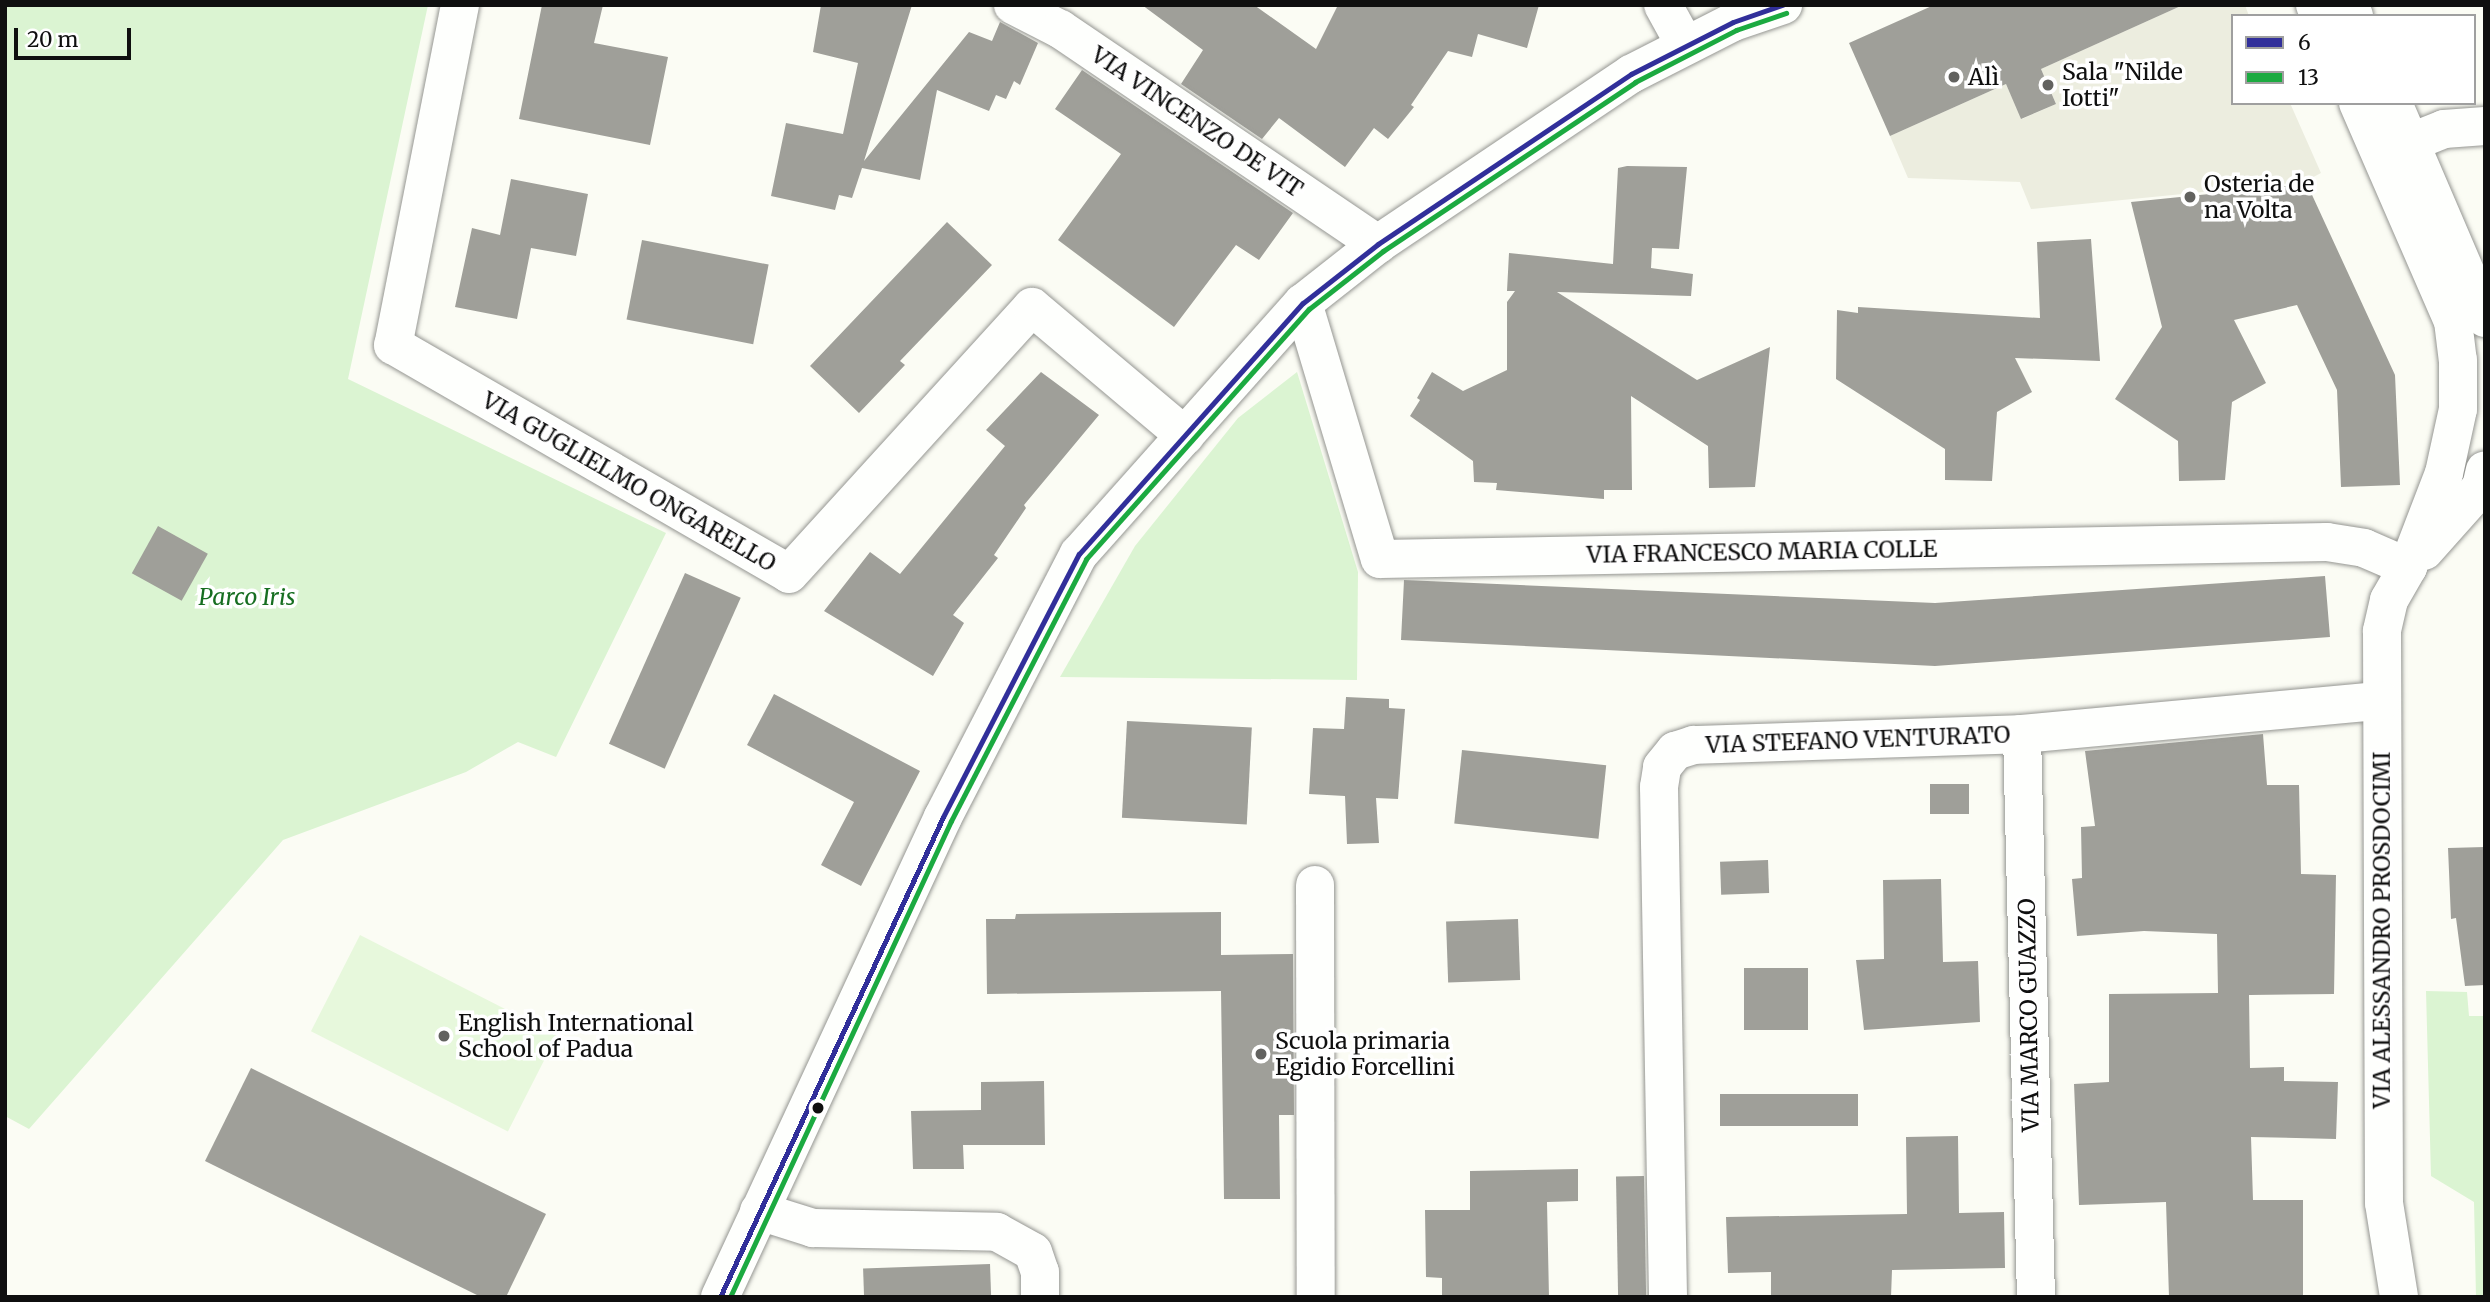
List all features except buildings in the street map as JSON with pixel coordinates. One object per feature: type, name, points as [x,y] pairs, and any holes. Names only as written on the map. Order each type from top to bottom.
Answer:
[{"type":"street","name":"VIA GUGLIELMO ONGARELLO","points":[[460,5],[393,345],[789,574],[1032,307],[1185,436]]},
{"type":"street","name":"VIA VINCENZO DE VIT","points":[[1013,5],[1060,29],[1378,244]]},
{"type":"street","points":[[1663,5],[1685,45]]},
{"type":"street","points":[[720,1297],[943,817],[1079,554],[1303,303],[1378,244],[1544,130],[1685,45],[1783,5]]},
{"type":"street","name":"VIA ALESSANDRO PROSDOCIMI","points":[[2360,105],[2395,148],[2485,318]]},
{"type":"street","name":"VIA ALESSANDRO PROSDOCIMI","points":[[2393,105],[2395,148],[2453,321],[2472,359],[2444,473],[2408,567],[2389,600],[2382,631],[2384,1203],[2399,1297]]},
{"type":"street","points":[[2395,148],[2444,129],[2485,126]]},
{"type":"street","name":"VIA FRANCESCO MARIA COLLE","points":[[1303,303],[1380,559],[2327,542],[2364,548],[2408,567]]},
{"type":"street","name":"VIA ALESSANDRO PROSDOCIMI","points":[[2408,567],[2481,487],[2485,470]]},
{"type":"street","name":"VIA STEFANO VENTURATO","points":[[1668,1297],[1659,787],[1662,767],[1675,751],[1694,745],[2022,734],[2381,701]]},
{"type":"street","name":"VIA MARCO GUAZZO","points":[[2022,734],[2036,1297]]},
{"type":"street","points":[[1315,886],[1316,1297]]},
{"type":"street","points":[[758,1211],[813,1228],[996,1232],[1032,1252],[1040,1272],[1040,1297]]},
{"type":"green space","name":"Parco Iris","points":[[5,5],[428,5],[348,379],[666,533],[556,757],[518,742],[466,772],[283,840],[29,1129],[5,1116]]},
{"type":"green space","points":[[1297,372],[1358,572],[1357,680],[1060,677],[1135,546],[1238,418]]},
{"type":"green space","points":[[360,935],[557,1035],[508,1132],[311,1031]]},
{"type":"green space","points":[[2426,991],[2467,992],[2469,1016],[2485,1016],[2485,1297],[2476,1297],[2474,1202],[2431,1176]]},
{"type":"shaded area","points":[[2183,5],[2245,5],[2248,14],[2231,14],[2231,105],[2291,105],[2321,173],[2304,182],[2031,209],[2020,182],[1908,178],[1890,136],[2006,84],[2022,119],[2056,104],[2041,69]]},
{"type":"transit line","name":"6","points":[[720,1297],[943,817],[1079,554],[1303,303],[1378,244],[1631,74],[1733,22],[1782,5]]},
{"type":"transit line","name":"13","points":[[730,1297],[951,821],[1086,559],[1309,309],[1383,251],[1635,82],[1736,30],[1786,13]]},
{"type":"place","name":"Alì","points":[[1954,77]]},
{"type":"place","name":"Sala \"Nilde Iotti\"","points":[[2048,85]]},
{"type":"place","name":"Osteria de na Volta","points":[[2190,197]]},
{"type":"place","name":"English International School of Padua","points":[[444,1036]]},
{"type":"place","name":"Scuola primaria Egidio Forcellini","points":[[1261,1054]]}]
